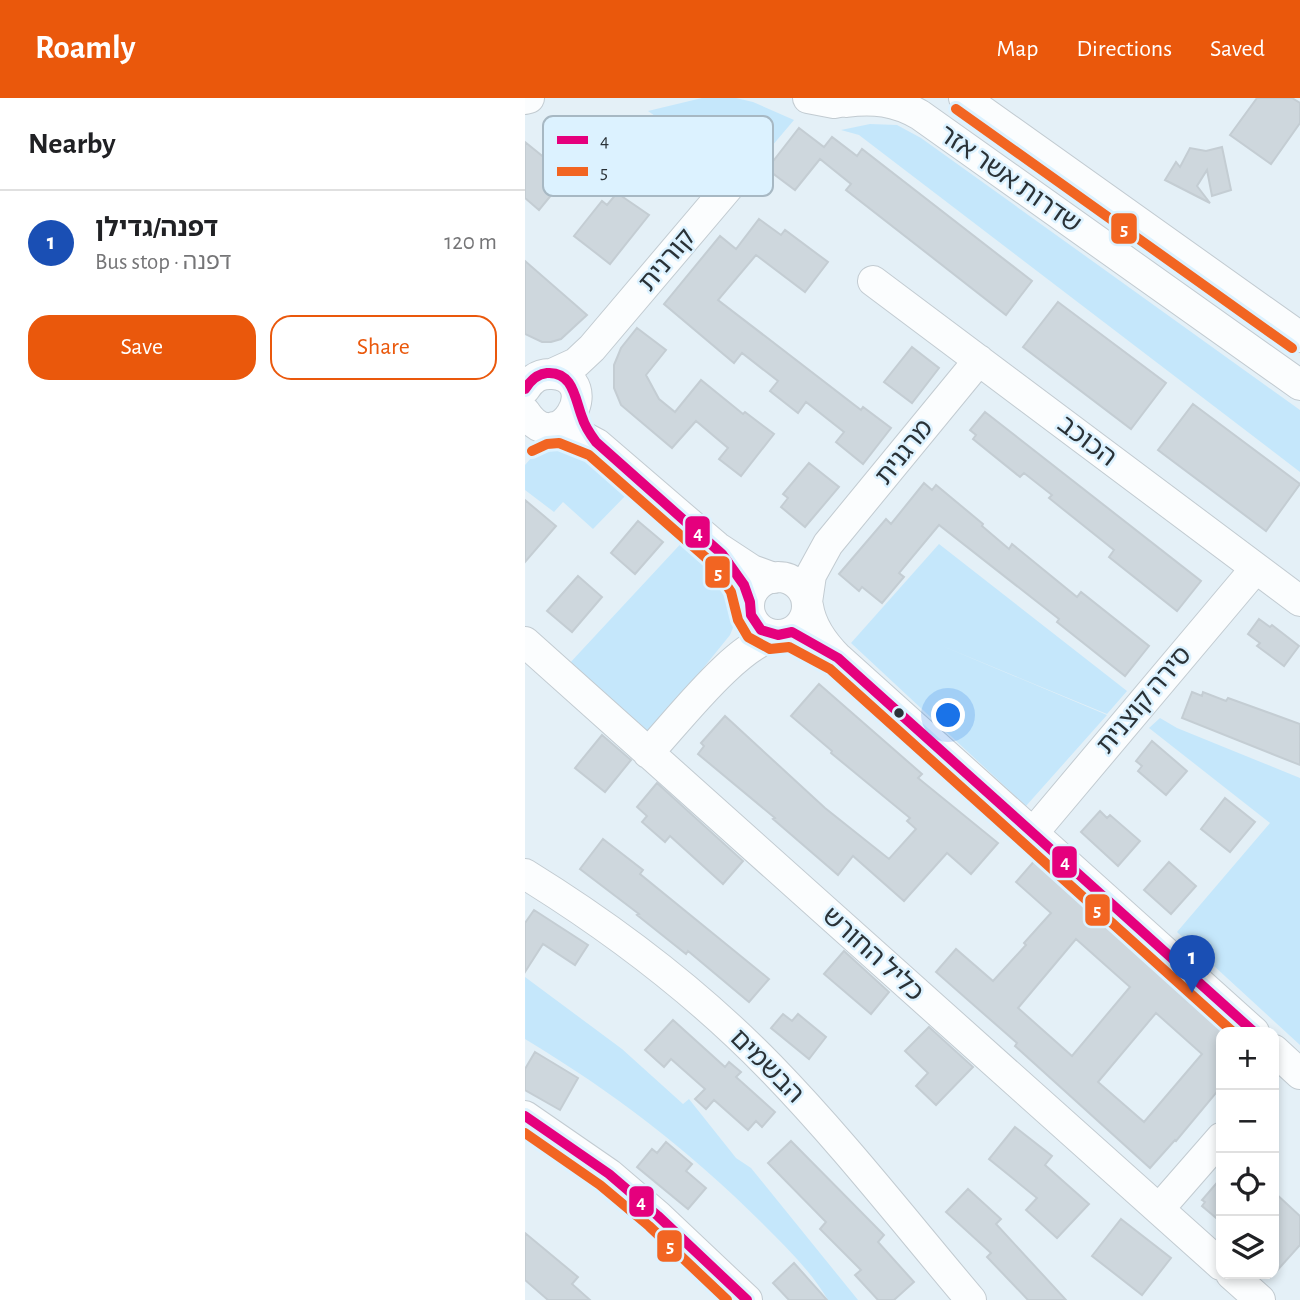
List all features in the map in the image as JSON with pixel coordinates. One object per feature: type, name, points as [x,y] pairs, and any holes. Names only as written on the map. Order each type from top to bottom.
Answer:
[{"type":"street","name":"שדרות אשר אזר","points":[[808,98],[822,102],[885,101],[920,115],[1300,385]]},
{"type":"street","name":"שדרות אשר אזר","points":[[964,98],[1300,338]]},
{"type":"street","name":"קורנית","points":[[537,375],[576,363],[592,348],[721,196]]},
{"type":"street","name":"הכוכב","points":[[873,281],[1300,601]]},
{"type":"street","name":"קורנית","points":[[576,396],[579,373],[592,348]]},
{"type":"street","name":"מרגנית","points":[[776,578],[802,566],[828,544],[979,360]]},
{"type":"street","points":[[537,375],[565,379],[576,396],[586,428],[601,447]]},
{"type":"street","points":[[538,426],[562,424],[571,416],[576,396]]},
{"type":"street","points":[[538,426],[584,437],[601,447],[712,542],[752,570],[787,579],[799,586],[820,635],[838,658],[1248,1027]]},
{"type":"street","points":[[712,542],[736,572],[761,630],[785,633],[838,658]]},
{"type":"street","name":"מרגנית","points":[[807,604],[811,575],[828,544]]},
{"type":"street","name":"סירה קוצנית","points":[[1033,833],[1256,568]]},
{"type":"street","points":[[735,658],[746,637],[750,609],[758,586],[776,578]]},
{"type":"street","points":[[648,752],[735,658],[760,642],[785,633],[802,623],[807,604]]},
{"type":"street","name":"כליל החורש","points":[[525,642],[1216,1260]]},
{"type":"street","name":"הבשמים","points":[[525,874],[631,945],[745,1042],[827,1129],[971,1300]]},
{"type":"street","points":[[525,1116],[610,1174],[747,1300]]},
{"type":"street","points":[[1159,1209],[1216,1144]]},
{"type":"street","points":[[1237,1279],[1260,1300]]},
{"type":"shaded area","points":[[702,98],[736,98],[753,102],[794,120],[773,145],[773,116],[655,116],[648,111]]},
{"type":"shaded area","points":[[870,124],[897,125],[921,138],[1300,410],[1300,472],[859,135],[841,130]]},
{"type":"shaded area","points":[[554,444],[578,449],[631,490],[593,529],[563,502],[554,512],[525,490],[525,465],[539,449]]},
{"type":"shaded area","points":[[687,537],[726,581],[736,606],[735,620],[730,635],[649,735],[568,665]]},
{"type":"shaded area","points":[[939,544],[1127,691],[1107,714],[940,645],[1107,715],[1026,806],[851,643]]},
{"type":"shaded area","points":[[1160,718],[1177,728],[1300,778],[1300,1045],[1177,932],[1270,823],[1149,728]]},
{"type":"shaded area","points":[[525,977],[622,1049],[683,1104],[689,1099],[736,1158],[751,1168],[858,1300],[828,1300],[789,1250],[707,1171],[619,1101],[525,1039]]},
{"type":"building","points":[[1257,98],[1292,98],[1300,103],[1300,123],[1271,164],[1230,135]]},
{"type":"building","points":[[799,128],[824,147],[832,137],[857,156],[862,149],[1032,281],[1006,315],[846,190],[851,184],[820,159],[795,190],[773,174],[773,161]]},
{"type":"building","points":[[525,142],[543,157],[543,196],[551,196],[539,210],[525,198]]},
{"type":"building","points":[[1222,147],[1231,190],[1212,196],[1207,170],[1197,186],[1210,203],[1165,180],[1176,162],[1180,167],[1190,148],[1206,151]]},
{"type":"building","points":[[614,196],[621,196],[649,215],[610,264],[574,236],[602,201],[607,205]]},
{"type":"building","points":[[759,219],[781,235],[785,230],[828,262],[805,292],[756,255],[718,300],[861,410],[863,407],[891,428],[863,464],[836,442],[844,432],[806,402],[798,413],[770,391],[778,381],[742,353],[734,363],[664,304],[720,236],[736,249]]},
{"type":"building","points":[[525,261],[587,315],[561,339],[542,342],[525,334]]},
{"type":"building","points":[[1058,302],[1166,383],[1131,429],[1023,347]]},
{"type":"building","points":[[637,328],[666,350],[646,375],[659,399],[675,412],[701,380],[743,414],[745,412],[774,434],[741,476],[719,459],[728,448],[696,421],[672,448],[621,405],[614,388],[614,365],[621,348]]},
{"type":"building","points":[[912,347],[939,368],[912,403],[884,382]]},
{"type":"building","points":[[1193,404],[1300,484],[1266,531],[1158,450]]},
{"type":"building","points":[[985,412],[1201,581],[1177,611],[1109,557],[1114,550],[1049,498],[1052,495],[1024,473],[1020,477],[973,439],[976,435],[970,430]]},
{"type":"building","points":[[809,463],[839,487],[805,527],[781,507],[788,498],[783,494]]},
{"type":"building","points":[[924,483],[932,490],[936,485],[1009,549],[1012,544],[1077,597],[1081,592],[1149,646],[1125,676],[1057,622],[1059,619],[939,525],[899,573],[904,577],[882,603],[862,587],[859,591],[839,574],[886,519],[891,524]]},
{"type":"building","points":[[525,500],[556,526],[525,562]]},
{"type":"building","points":[[638,521],[663,542],[635,574],[611,553]]},
{"type":"building","points":[[578,576],[602,597],[572,632],[547,611]]},
{"type":"building","points":[[1259,619],[1270,627],[1272,625],[1299,646],[1284,666],[1257,646],[1260,643],[1248,634]]},
{"type":"building","points":[[819,684],[922,774],[918,778],[998,843],[971,874],[947,853],[904,901],[853,856],[838,875],[698,754],[704,746],[701,743],[725,716],[825,808],[889,859],[916,829],[907,821],[910,818],[791,716]]},
{"type":"building","points":[[1192,692],[1202,696],[1203,692],[1226,701],[1228,698],[1300,724],[1300,765],[1182,718]]},
{"type":"building","points":[[602,735],[631,760],[605,792],[575,768]]},
{"type":"building","points":[[1152,741],[1187,771],[1166,795],[1138,771],[1142,766],[1136,761]]},
{"type":"building","points":[[657,783],[743,861],[723,884],[670,836],[665,842],[642,822],[647,816],[637,807]]},
{"type":"building","points":[[1225,798],[1255,822],[1230,852],[1201,829]]},
{"type":"building","points":[[1100,811],[1107,818],[1110,815],[1140,841],[1118,866],[1081,832]]},
{"type":"building","points":[[603,839],[643,870],[640,874],[769,979],[749,1002],[688,951],[686,954],[580,869]]},
{"type":"building","points":[[1036,859],[1218,1027],[1216,1093],[1150,1168],[1015,1046],[1017,1043],[936,972],[956,949],[993,981],[1051,913],[1016,882]],"holes":[[[1076,939],[1130,987],[1072,1056],[1018,1008]],[[1156,1013],[1202,1054],[1144,1122],[1098,1082]]]},
{"type":"building","points":[[1169,862],[1196,886],[1171,914],[1144,890]]},
{"type":"building","points":[[534,910],[588,945],[575,965],[543,944],[525,972],[525,923]]},
{"type":"building","points":[[844,951],[889,992],[871,1014],[824,974]]},
{"type":"building","points":[[783,1014],[792,1021],[798,1014],[826,1037],[809,1059],[771,1028]]},
{"type":"building","points":[[673,1020],[725,1067],[729,1062],[741,1072],[736,1077],[775,1112],[762,1127],[756,1121],[748,1130],[714,1100],[706,1109],[695,1099],[705,1089],[671,1059],[664,1067],[645,1050]]},
{"type":"building","points":[[929,1027],[973,1067],[936,1105],[916,1086],[928,1073],[905,1051]]},
{"type":"building","points":[[535,1052],[578,1078],[560,1110],[525,1090],[525,1069]]},
{"type":"building","points":[[1015,1127],[1052,1156],[1045,1165],[1089,1204],[1057,1238],[1026,1210],[1037,1198],[989,1159]]},
{"type":"building","points":[[791,1141],[884,1235],[878,1242],[914,1282],[894,1300],[878,1300],[855,1275],[861,1270],[820,1229],[826,1222],[768,1163]]},
{"type":"building","points":[[666,1142],[692,1164],[686,1171],[706,1188],[688,1209],[637,1167],[652,1149],[657,1153]]},
{"type":"building","points":[[1216,1184],[1216,1218],[1202,1206],[1205,1202],[1202,1200]]},
{"type":"building","points":[[968,1189],[1001,1219],[996,1224],[1066,1300],[1028,1300],[987,1257],[991,1253],[946,1212]]},
{"type":"building","points":[[1279,1197],[1300,1216],[1300,1245],[1279,1268]]},
{"type":"building","points":[[1121,1219],[1171,1258],[1142,1295],[1092,1256]]},
{"type":"building","points":[[525,1233],[578,1277],[572,1284],[590,1300],[548,1300],[525,1280]]},
{"type":"building","points":[[794,1263],[827,1300],[789,1300],[773,1283]]},
{"type":"transit line","name":"5","points":[[956,109],[1292,348]]},
{"type":"transit line","name":"4","points":[[525,389],[534,378],[547,373],[562,376],[568,381],[585,424],[596,442],[722,554],[744,585],[751,615],[761,630],[778,635],[792,632],[838,658],[1248,1027]]},
{"type":"transit line","name":"5","points":[[532,451],[547,444],[559,443],[589,455],[712,563],[731,592],[738,620],[748,637],[770,649],[789,647],[830,669],[1227,1027]]},
{"type":"transit line","name":"4","points":[[525,1116],[609,1174],[747,1300]]},
{"type":"transit line","name":"5","points":[[525,1133],[600,1185],[649,1226],[727,1300]]},
{"type":"place","name":"דפנה/גדילן","points":[[1192,993]]}]
